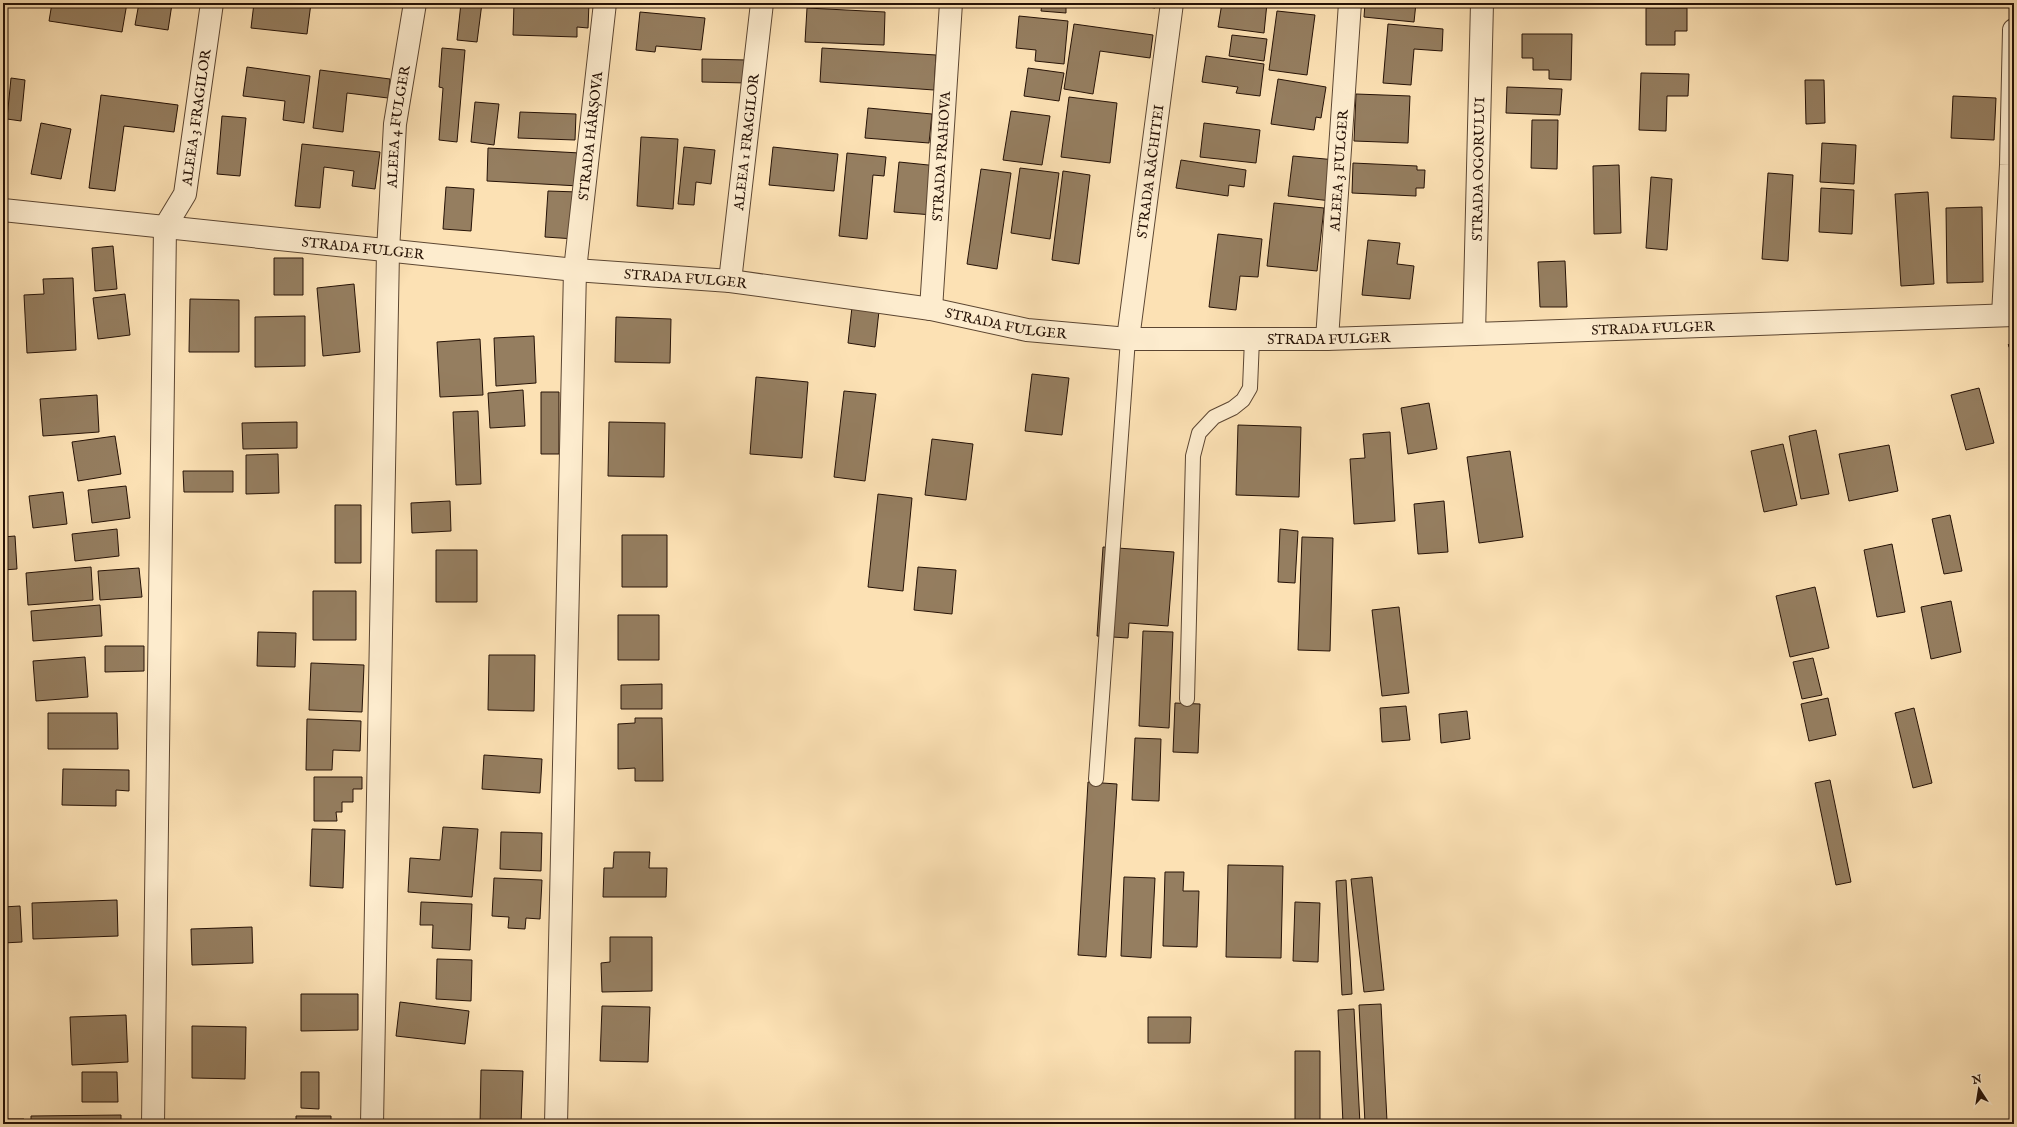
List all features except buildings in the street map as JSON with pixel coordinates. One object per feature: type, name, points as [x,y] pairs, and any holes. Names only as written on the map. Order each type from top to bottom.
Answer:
[{"type":"street","name":"ALEEA 3 FRAGILOR","points":[[165,227],[185,194],[212,3]]},
{"type":"street","name":"ALEEA 4 FULGER","points":[[372,1124],[388,252],[395,124],[415,3]]},
{"type":"street","name":"STRADA HÂRȘOVA","points":[[556,1124],[575,270],[605,3]]},
{"type":"street","name":"ALEEA 1 FRAGILOR","points":[[730,281],[762,3]]},
{"type":"street","name":"STRADA PRAHOVA","points":[[932,309],[951,3]]},
{"type":"street","name":"STRADA RĂCHITEI","points":[[1128,339],[1172,3]]},
{"type":"street","name":"ALEEA 3 FULGER","points":[[1327,339],[1350,3]]},
{"type":"street","name":"STRADA OGORULUI","points":[[1474,334],[1482,3]]},
{"type":"street","points":[[2009,315],[2014,30]]},
{"type":"street","name":"STRADA FULGER","points":[[3,210],[388,252],[575,270],[730,281],[932,309],[1027,330],[1128,339],[1327,339],[2009,315]]},
{"type":"street","points":[[153,1124],[165,227]]},
{"type":"lane","points":[[1096,779],[1128,339]]},
{"type":"lane","points":[[1186,699],[1193,456],[1199,433],[1214,417],[1233,408],[1243,400],[1250,388],[1252,339]]}]
